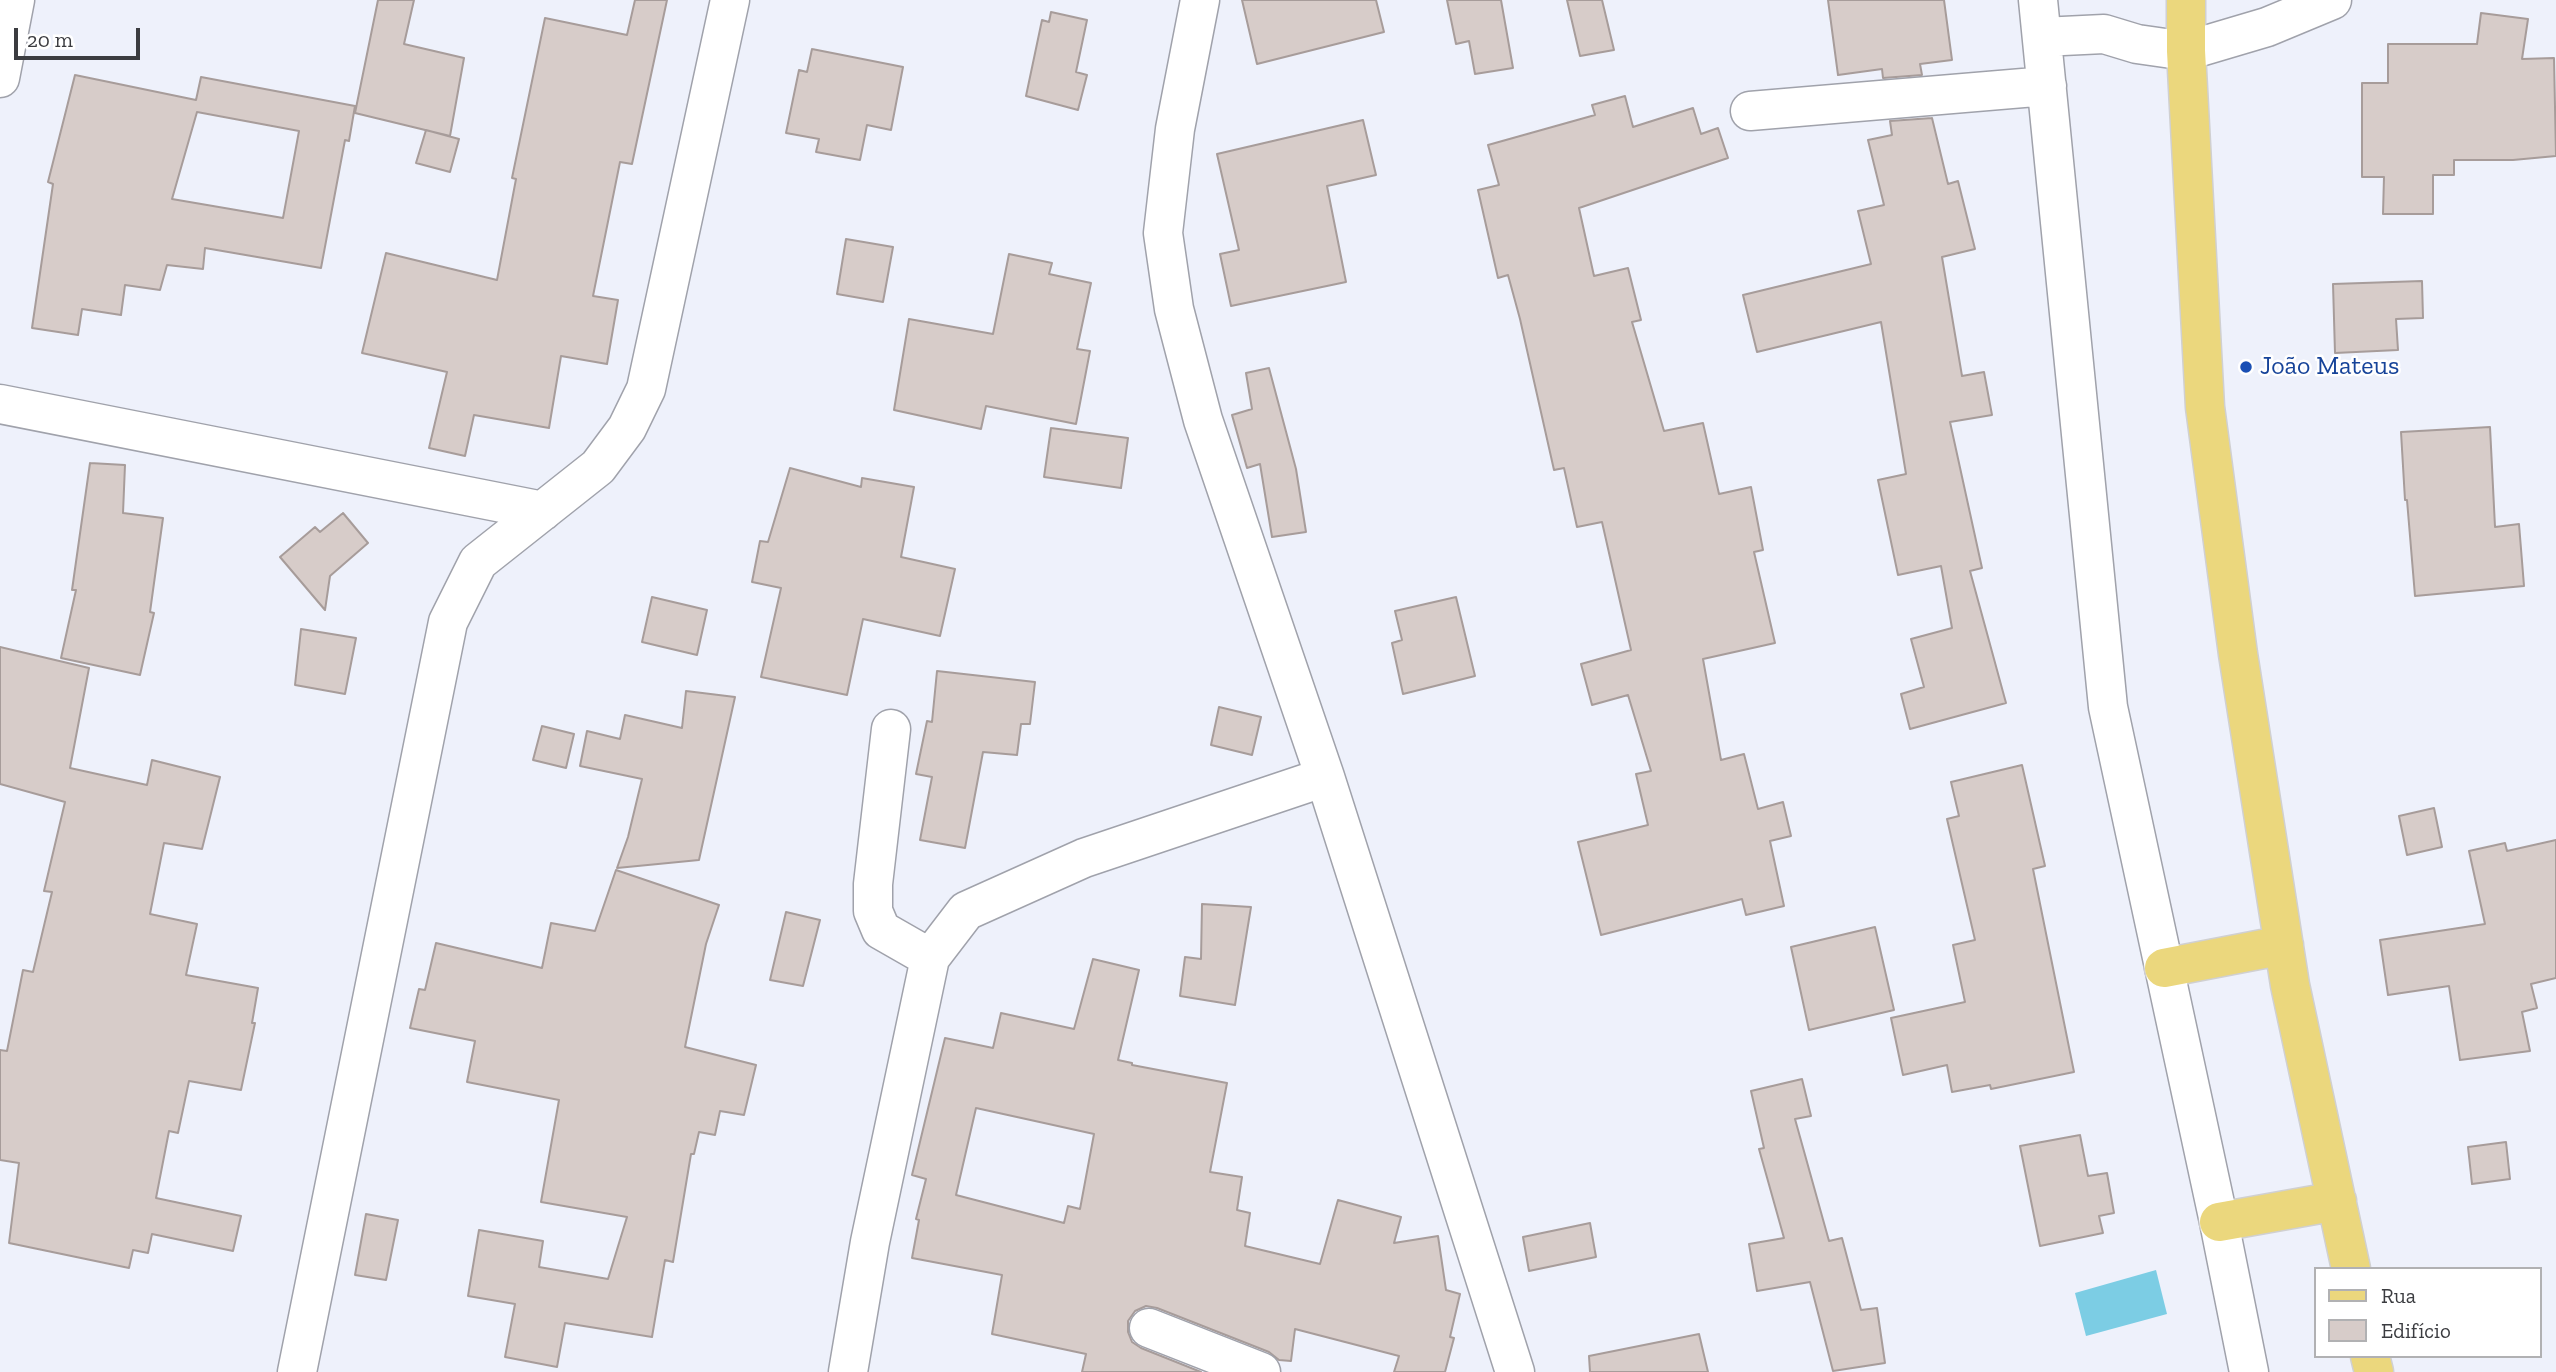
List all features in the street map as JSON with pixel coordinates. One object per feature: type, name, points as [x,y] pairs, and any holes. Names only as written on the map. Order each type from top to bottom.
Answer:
[{"type":"main road","points":[[2186,0],[2186,51],[2204,407],[2238,654],[2290,985],[2351,1267]]},
{"type":"main road","points":[[2164,968],[2284,945]]},
{"type":"main road","points":[[2219,1222],[2337,1201]]},
{"type":"street","points":[[0,78],[15,0]]},
{"type":"street","points":[[297,1372],[448,622],[478,562],[598,467],[627,428],[646,389],[730,0]]},
{"type":"street","points":[[1200,0],[1175,130],[1163,233],[1174,309],[1203,420],[1325,777],[1515,1372]]},
{"type":"street","points":[[2038,0],[2108,708],[2249,1372]]},
{"type":"street","points":[[2042,37],[2104,34],[2137,44],[2186,51],[2267,27],[2332,0]]},
{"type":"street","points":[[1750,111],[2047,86]]},
{"type":"street","points":[[0,404],[543,511]]},
{"type":"street","points":[[891,729],[873,884],[873,911],[881,930],[930,958]]},
{"type":"street","points":[[848,1372],[870,1242],[930,958],[966,911],[1084,858],[1325,777]]},
{"type":"street","points":[[1149,1328],[1261,1372]]},
{"type":"water","points":[[2156,1270],[2167,1314],[2086,1336],[2075,1293]]},
{"type":"building","points":[[378,0],[414,0],[404,44],[464,58],[450,136],[355,113]]},
{"type":"building","points":[[635,0],[667,0],[632,164],[620,162],[593,296],[618,300],[607,364],[561,356],[549,428],[474,415],[465,456],[429,448],[447,372],[362,353],[386,253],[497,280],[516,179],[512,178],[545,18],[627,35]]},
{"type":"building","points":[[1242,0],[1376,0],[1384,32],[1257,64]]},
{"type":"building","points":[[1447,0],[1501,0],[1513,68],[1475,74],[1469,41],[1456,44]]},
{"type":"building","points":[[1567,0],[1602,0],[1614,50],[1580,56]]},
{"type":"building","points":[[1828,0],[1944,0],[1952,60],[1920,64],[1922,75],[1883,78],[1882,69],[1838,75]]},
{"type":"building","points":[[1051,12],[1087,20],[1076,72],[1087,75],[1078,110],[1026,96],[1042,20],[1049,22]]},
{"type":"building","points":[[2481,13],[2528,19],[2522,59],[2554,58],[2556,156],[2513,160],[2454,160],[2454,175],[2433,175],[2433,214],[2383,214],[2384,177],[2362,177],[2362,83],[2388,83],[2388,44],[2477,44]]},
{"type":"building","points":[[812,49],[903,67],[891,130],[867,125],[860,160],[816,152],[819,139],[786,133],[799,70],[807,72]]},
{"type":"building","points":[[75,75],[196,100],[201,77],[355,106],[349,141],[345,140],[321,268],[205,248],[203,269],[167,265],[160,290],[125,285],[121,315],[82,309],[78,335],[32,328],[53,184],[48,182]],"holes":[[[197,112],[299,131],[283,218],[172,199]]]},
{"type":"building","points":[[1625,96],[1633,127],[1693,108],[1701,134],[1718,128],[1728,158],[1579,208],[1594,276],[1628,268],[1641,320],[1632,322],[1664,431],[1703,423],[1719,494],[1751,487],[1763,550],[1754,552],[1775,643],[1703,659],[1721,760],[1744,754],[1758,809],[1783,802],[1791,836],[1770,841],[1784,906],[1746,915],[1742,899],[1601,935],[1578,842],[1648,825],[1636,774],[1651,771],[1628,695],[1592,705],[1581,664],[1631,650],[1602,522],[1577,527],[1564,468],[1554,470],[1520,319],[1508,275],[1498,278],[1478,190],[1499,185],[1488,145],[1595,115],[1592,105]]},
{"type":"building","points":[[1932,118],[1948,184],[1958,181],[1975,249],[1942,257],[1962,376],[1984,372],[1992,415],[1950,422],[1982,568],[1970,571],[2006,703],[1910,729],[1901,694],[1924,687],[1911,639],[1952,628],[1941,566],[1898,575],[1878,480],[1906,474],[1881,322],[1757,352],[1743,295],[1871,264],[1858,211],[1884,205],[1868,140],[1892,135],[1890,121]]},
{"type":"building","points":[[1363,120],[1376,175],[1327,186],[1346,282],[1231,306],[1220,254],[1239,250],[1217,154]]},
{"type":"building","points":[[426,130],[459,139],[450,172],[416,163]]},
{"type":"building","points":[[846,239],[893,247],[883,302],[837,294]]},
{"type":"building","points":[[1009,254],[1052,263],[1049,274],[1091,283],[1077,349],[1090,351],[1076,424],[986,406],[981,429],[894,410],[909,319],[993,334]]},
{"type":"building","points":[[2422,281],[2423,318],[2396,319],[2398,350],[2335,353],[2333,284]]},
{"type":"building","points":[[1269,368],[1296,469],[1306,532],[1272,537],[1260,464],[1247,468],[1232,415],[1252,409],[1246,373]]},
{"type":"building","points":[[2490,427],[2495,527],[2519,524],[2524,586],[2415,596],[2401,432]]},
{"type":"building","points":[[1051,428],[1128,438],[1121,488],[1044,477]]},
{"type":"building","points":[[90,463],[125,465],[123,513],[163,518],[150,612],[154,613],[140,675],[61,658],[76,590],[72,590]]},
{"type":"building","points":[[790,468],[861,487],[862,478],[914,487],[901,557],[955,569],[940,636],[863,619],[847,695],[761,677],[781,588],[752,582],[760,541],[768,542]]},
{"type":"building","points":[[343,513],[368,543],[330,576],[325,610],[280,557],[315,527],[320,532]]},
{"type":"building","points":[[652,597],[707,610],[697,655],[642,642]]},
{"type":"building","points":[[1456,597],[1475,676],[1403,694],[1392,643],[1402,640],[1395,611]]},
{"type":"building","points":[[301,629],[356,638],[345,694],[295,685]]},
{"type":"building","points":[[0,647],[89,668],[70,768],[147,785],[152,760],[220,777],[202,849],[164,843],[150,914],[197,924],[186,975],[258,988],[252,1023],[255,1023],[241,1090],[189,1081],[178,1133],[169,1131],[156,1198],[241,1216],[233,1251],[152,1234],[148,1253],[133,1250],[129,1268],[9,1243],[19,1163],[0,1160],[0,1050],[7,1051],[23,970],[33,972],[52,892],[44,891],[65,802],[0,784]]},
{"type":"building","points":[[937,671],[1035,682],[1030,724],[1021,724],[1017,755],[983,752],[965,848],[920,840],[932,777],[916,774],[927,721],[932,722]]},
{"type":"building","points":[[686,691],[735,697],[699,860],[617,868],[628,837],[642,779],[580,766],[587,731],[620,739],[625,715],[682,728]]},
{"type":"building","points":[[1219,707],[1261,717],[1252,755],[1211,745]]},
{"type":"building","points":[[542,726],[574,734],[566,768],[533,760]]},
{"type":"building","points":[[2022,765],[2045,866],[2033,869],[2074,1072],[1991,1089],[1990,1085],[1952,1092],[1947,1065],[1903,1075],[1891,1018],[1965,1002],[1953,945],[1975,940],[1947,819],[1959,816],[1951,782]]},
{"type":"building","points":[[2434,808],[2442,847],[2407,855],[2399,816]]},
{"type":"building","points":[[2556,840],[2556,978],[2531,984],[2537,1008],[2522,1012],[2530,1051],[2460,1060],[2449,986],[2388,995],[2380,940],[2485,924],[2469,851],[2505,843],[2507,851]]},
{"type":"building","points":[[616,870],[719,905],[706,944],[685,1047],[756,1065],[744,1115],[720,1111],[715,1135],[699,1132],[694,1154],[691,1154],[673,1262],[665,1260],[652,1337],[565,1323],[557,1367],[505,1357],[515,1304],[468,1296],[479,1230],[543,1241],[539,1267],[608,1279],[627,1217],[541,1202],[559,1100],[467,1082],[475,1041],[410,1028],[419,989],[425,990],[436,943],[542,968],[551,923],[595,931]]},
{"type":"building","points":[[1202,904],[1251,907],[1235,1005],[1180,996],[1185,957],[1201,959]]},
{"type":"building","points":[[786,912],[820,920],[803,986],[770,980]]},
{"type":"building","points":[[1875,927],[1894,1010],[1809,1030],[1791,947]]},
{"type":"building","points":[[1093,959],[1139,970],[1118,1060],[1227,1083],[1210,1172],[1242,1177],[1237,1210],[1250,1213],[1245,1246],[1320,1264],[1338,1200],[1401,1217],[1394,1243],[1438,1236],[1446,1290],[1460,1294],[1450,1337],[1454,1338],[1445,1372],[1394,1372],[1399,1356],[1295,1329],[1291,1361],[1279,1360],[1269,1352],[1146,1306],[1135,1311],[1128,1321],[1132,1342],[1201,1372],[1082,1372],[1086,1354],[992,1334],[1002,1275],[912,1258],[919,1220],[916,1219],[926,1179],[912,1175],[945,1038],[993,1048],[1001,1013],[1074,1029]],"holes":[[[976,1108],[1094,1134],[1080,1209],[1068,1206],[1064,1223],[956,1195]]]},
{"type":"building","points":[[1802,1079],[1811,1116],[1795,1119],[1829,1241],[1842,1238],[1861,1310],[1877,1308],[1885,1363],[1833,1371],[1810,1282],[1757,1291],[1749,1244],[1784,1238],[1759,1149],[1764,1148],[1751,1091]]},
{"type":"building","points":[[2080,1135],[2088,1176],[2107,1173],[2114,1213],[2099,1216],[2103,1233],[2040,1246],[2020,1146]]},
{"type":"building","points":[[2506,1142],[2510,1179],[2472,1184],[2468,1147]]},
{"type":"building","points":[[366,1214],[398,1220],[386,1280],[355,1275]]},
{"type":"building","points":[[1590,1223],[1596,1257],[1529,1271],[1523,1237]]},
{"type":"building","points":[[1699,1334],[1708,1372],[1590,1372],[1589,1356]]},
{"type":"place","name":"João Mateus","points":[[2246,367]]}]
